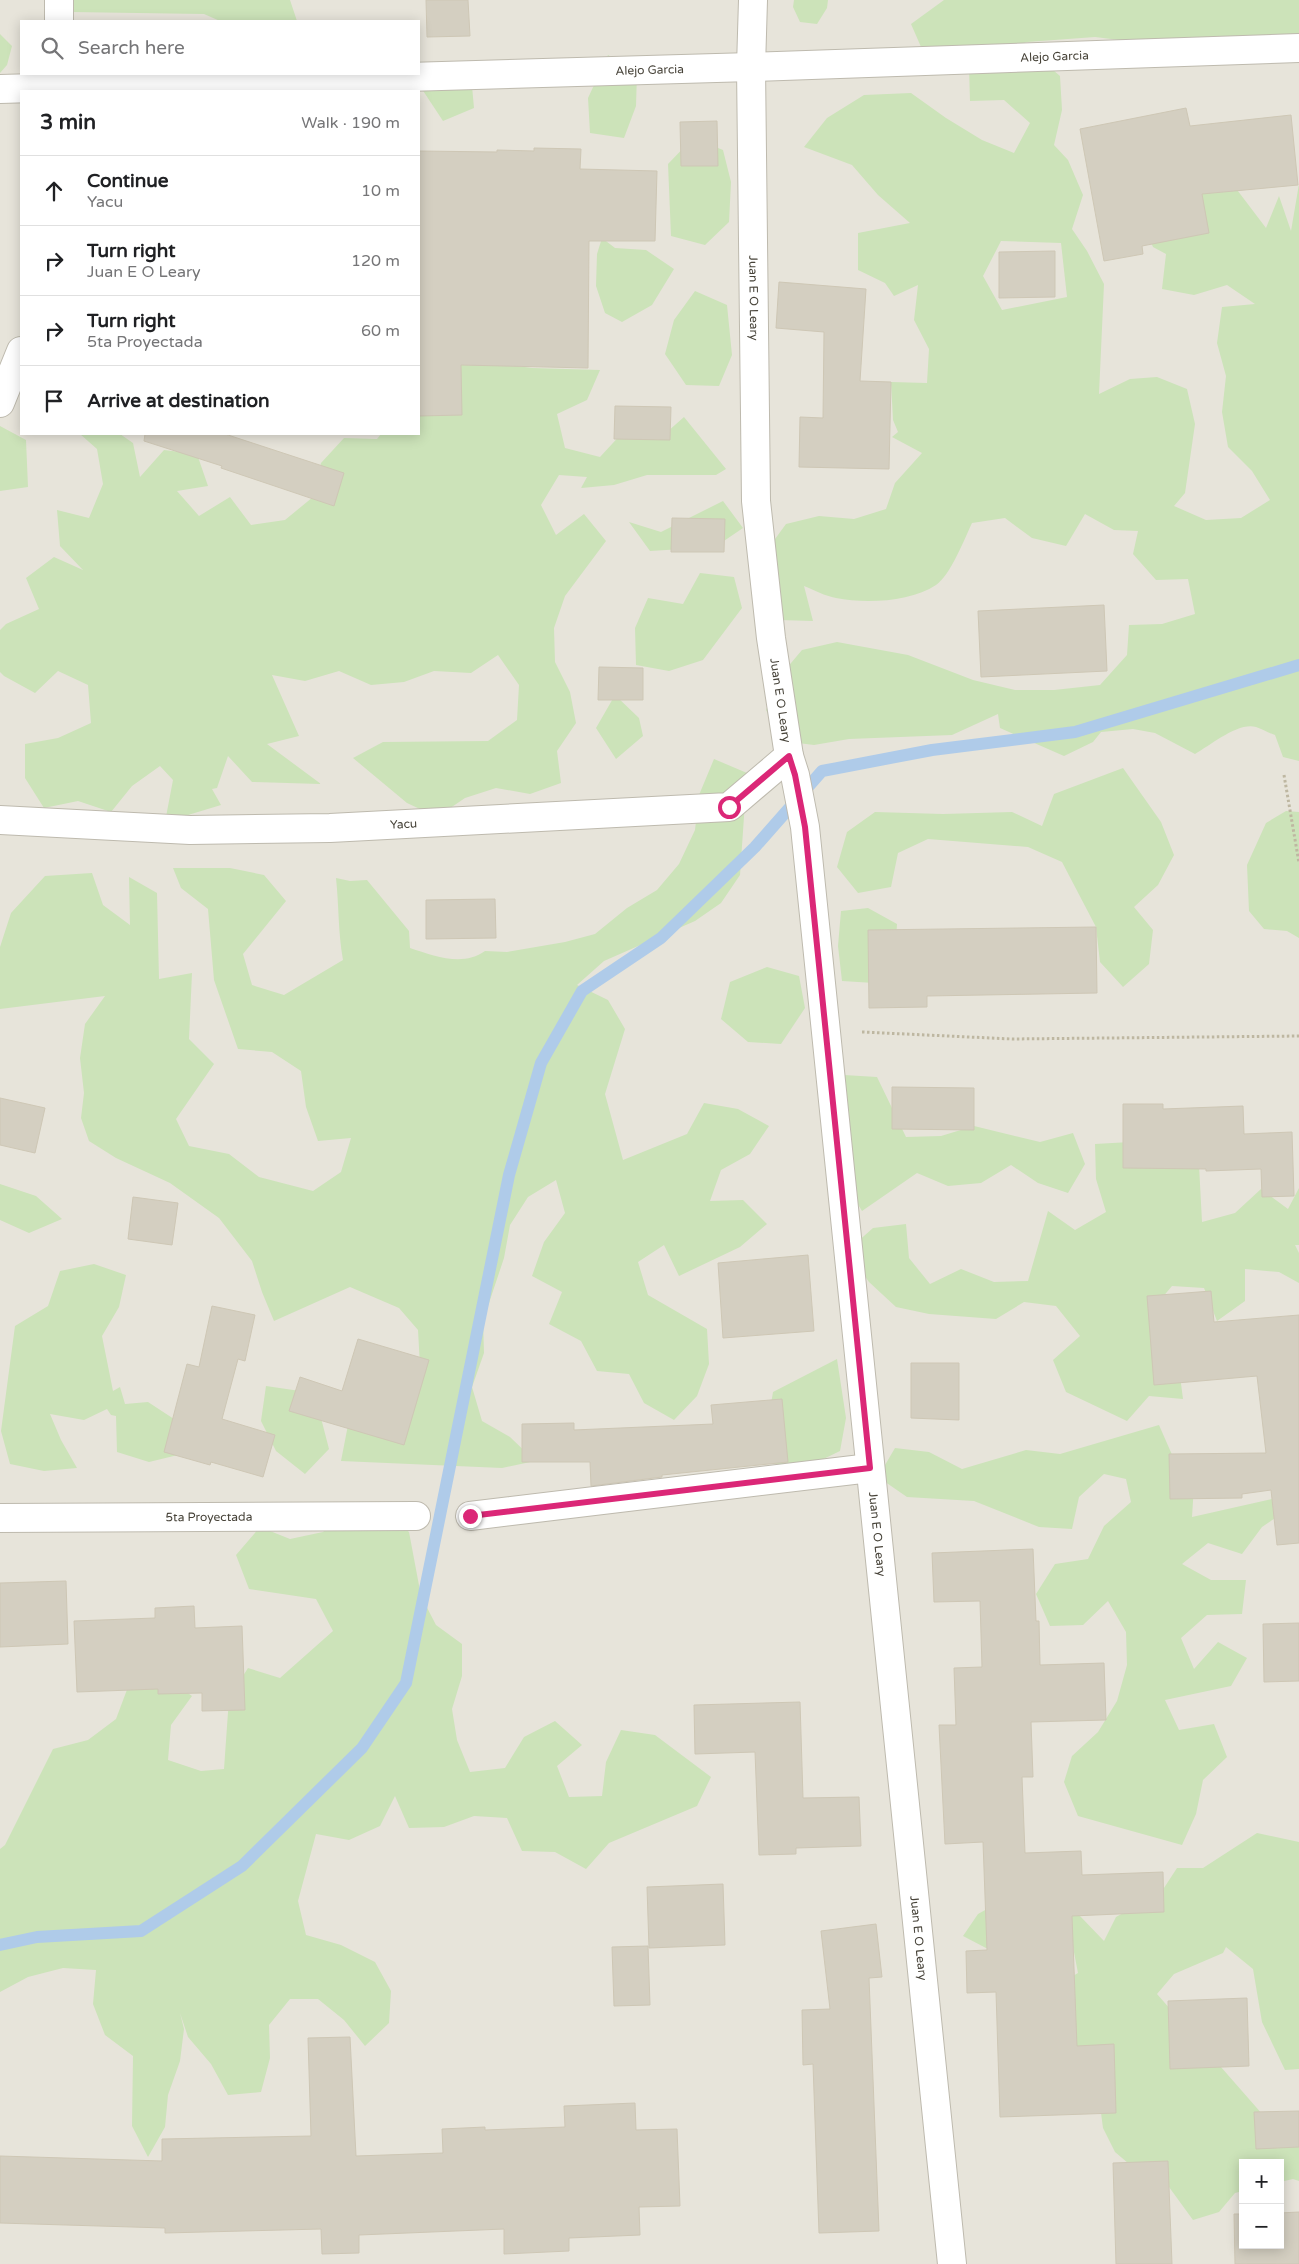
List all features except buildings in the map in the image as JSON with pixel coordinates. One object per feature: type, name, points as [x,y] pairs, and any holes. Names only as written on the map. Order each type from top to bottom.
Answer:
[{"type":"street","points":[[59,0],[60,20]]},
{"type":"street","name":"Juan E O Leary","points":[[754,0],[751,68],[756,501],[771,638],[792,766],[805,827],[952,2264]]},
{"type":"street","name":"Alejo Garcia","points":[[0,89],[60,85],[751,68],[1299,48]]},
{"type":"street","points":[[0,403],[20,353]]},
{"type":"street","name":"Yacu","points":[[0,820],[190,830],[330,828],[729,807],[792,766]]},
{"type":"street","points":[[470,1516],[870,1468]]},
{"type":"street","name":"5ta Proyectada","points":[[0,1518],[416,1516]]},
{"type":"path","points":[[1284,775],[1299,863]]},
{"type":"path","points":[[826,1030],[1012,1039],[1299,1036]]},
{"type":"shaded area","points":[[0,0],[1299,0],[1299,2264],[0,2264]]},
{"type":"green space","points":[[67,0],[290,0],[297,20],[218,20],[204,14],[71,12]]},
{"type":"green space","points":[[794,0],[828,0],[827,8],[817,24],[800,22],[793,7]]},
{"type":"green space","points":[[944,0],[1299,0],[1299,56],[1231,54],[1095,37],[1027,42],[995,53],[925,56],[911,24]]},
{"type":"green space","points":[[0,34],[12,46],[7,65],[0,73]]},
{"type":"green space","points":[[1032,52],[1060,76],[1062,110],[1054,145],[1068,160],[1083,195],[1072,229],[1087,251],[1104,284],[1099,394],[1130,379],[1157,377],[1187,389],[1195,424],[1185,493],[1174,506],[1206,520],[1241,518],[1270,500],[1252,471],[1228,447],[1222,412],[1226,376],[1217,343],[1222,307],[1255,304],[1227,285],[1194,295],[1162,289],[1166,254],[1153,247],[1149,238],[1191,162],[1225,174],[1266,228],[1279,196],[1291,231],[1299,184],[1299,761],[1283,757],[1275,735],[1249,726],[1233,731],[1195,754],[1155,733],[1133,729],[1101,732],[1093,742],[1064,756],[1000,728],[998,714],[952,735],[849,739],[814,745],[782,741],[766,710],[780,676],[802,650],[837,642],[908,655],[973,680],[1015,690],[1054,690],[1100,685],[1127,655],[1129,625],[1162,624],[1195,614],[1188,579],[1156,580],[1133,554],[1138,531],[1114,530],[1085,514],[1066,546],[1032,538],[1005,518],[972,523],[947,574],[936,585],[926,591],[888,600],[860,601],[832,597],[804,586],[813,621],[779,620],[767,550],[786,524],[819,516],[854,519],[886,509],[895,483],[922,453],[892,437],[898,432],[893,420],[891,382],[927,383],[929,349],[914,320],[918,285],[894,296],[885,283],[858,270],[858,233],[910,223],[878,195],[852,165],[804,147],[827,118],[864,95],[911,93],[946,118],[982,140],[1014,153],[1030,123],[1004,100],[970,101],[969,67]],"holes":[[[1001,241],[1061,243],[1067,297],[1002,310],[983,276]]]},
{"type":"green space","points":[[608,55],[637,73],[636,106],[624,138],[590,133],[588,98]]},
{"type":"green space","points":[[413,75],[471,75],[474,108],[443,121]]},
{"type":"green space","points":[[693,138],[723,150],[731,182],[729,222],[705,245],[671,236],[668,164]]},
{"type":"green space","points":[[602,238],[615,248],[646,250],[674,269],[652,305],[622,322],[605,313],[596,286],[597,254]]},
{"type":"green space","points":[[695,291],[727,305],[732,355],[719,386],[686,385],[665,354],[674,320]]},
{"type":"green space","points":[[466,347],[495,363],[532,368],[600,370],[587,400],[557,414],[565,448],[600,457],[624,431],[658,440],[684,417],[726,469],[716,475],[647,475],[614,485],[581,488],[587,477],[559,475],[541,505],[556,535],[584,514],[606,541],[565,596],[554,628],[555,662],[570,692],[576,723],[557,751],[561,783],[530,794],[496,788],[465,798],[437,817],[407,803],[353,758],[383,742],[488,741],[517,720],[519,685],[498,655],[471,673],[434,671],[404,682],[371,685],[339,671],[305,681],[272,675],[299,736],[267,744],[321,784],[252,782],[228,756],[217,788],[212,789],[221,805],[165,822],[173,780],[160,766],[132,786],[111,812],[78,801],[44,808],[25,778],[25,744],[58,738],[91,723],[88,685],[58,671],[35,693],[4,676],[0,672],[0,630],[6,624],[39,609],[26,578],[54,557],[83,570],[60,546],[57,510],[89,518],[103,484],[97,449],[81,435],[121,435],[133,443],[140,477],[164,450],[197,454],[208,486],[177,491],[199,516],[230,497],[251,525],[285,520],[313,497],[321,463],[344,438],[377,439],[380,435],[420,435],[420,388]]},
{"type":"green space","points":[[0,426],[26,440],[28,487],[0,491]]},
{"type":"green space","points":[[723,501],[743,528],[715,547],[650,551],[629,522],[661,532]]},
{"type":"green space","points":[[700,573],[734,577],[742,608],[703,660],[669,671],[636,665],[635,628],[648,598],[683,604]]},
{"type":"green space","points":[[615,695],[639,718],[643,736],[616,759],[596,728]]},
{"type":"green space","points":[[714,759],[747,773],[740,875],[721,903],[695,921],[604,961],[577,985],[608,1000],[625,1029],[605,1094],[623,1160],[687,1134],[704,1103],[738,1109],[769,1126],[750,1154],[721,1170],[710,1201],[743,1200],[767,1224],[740,1247],[679,1276],[664,1245],[638,1262],[648,1295],[707,1329],[709,1364],[697,1396],[674,1420],[644,1403],[629,1374],[597,1371],[581,1341],[549,1324],[562,1292],[532,1276],[544,1242],[565,1213],[556,1180],[528,1197],[510,1225],[504,1258],[483,1321],[484,1353],[472,1387],[482,1421],[510,1437],[535,1461],[502,1468],[341,1461],[348,1425],[420,1366],[418,1330],[399,1308],[350,1287],[274,1321],[252,1261],[219,1218],[170,1183],[116,1158],[89,1141],[81,1118],[84,1093],[80,1058],[85,1024],[105,996],[0,1009],[0,947],[11,913],[45,876],[92,873],[103,905],[130,925],[129,877],[157,893],[159,979],[192,973],[189,1039],[214,1064],[176,1119],[189,1146],[229,1154],[259,1177],[313,1191],[341,1172],[351,1138],[318,1141],[306,1107],[301,1071],[272,1052],[238,1049],[214,980],[208,909],[181,888],[173,868],[230,868],[264,875],[286,901],[243,954],[252,985],[284,995],[343,960],[336,878],[350,881],[367,880],[409,931],[410,948],[438,957],[448,959],[467,958],[485,951],[507,952],[565,942],[595,934],[627,908],[657,890],[679,864],[695,830],[699,795]]},
{"type":"green space","points":[[1123,768],[1161,822],[1174,855],[1158,885],[1134,907],[1153,930],[1149,964],[1123,987],[1100,962],[1096,927],[1062,862],[1028,847],[928,839],[898,853],[891,887],[858,893],[837,867],[847,832],[875,812],[943,814],[1012,812],[1042,826],[1054,794]]},
{"type":"green space","points":[[1286,811],[1299,812],[1299,938],[1287,931],[1264,929],[1249,911],[1247,865],[1266,823]]},
{"type":"green space","points":[[868,908],[897,924],[895,957],[874,983],[842,981],[838,946],[841,911]]},
{"type":"green space","points":[[767,967],[799,976],[805,1008],[781,1044],[748,1042],[721,1019],[730,982]]},
{"type":"green space","points":[[844,1075],[877,1077],[906,1137],[941,1136],[974,1126],[1040,1142],[1073,1133],[1085,1164],[1068,1193],[1038,1183],[1011,1165],[981,1183],[948,1186],[917,1173],[862,1211],[844,1181]]},
{"type":"green space","points":[[1197,1127],[1202,1222],[1235,1213],[1261,1189],[1288,1209],[1299,1188],[1299,1245],[1295,1245],[1299,1253],[1299,1283],[1279,1272],[1245,1269],[1245,1301],[1217,1321],[1204,1288],[1172,1286],[1151,1311],[1179,1368],[1183,1399],[1149,1396],[1127,1421],[1066,1392],[1053,1360],[1080,1336],[1056,1306],[1024,1302],[996,1319],[929,1314],[896,1307],[869,1282],[847,1251],[873,1228],[906,1224],[909,1258],[930,1284],[961,1269],[994,1282],[1028,1281],[1048,1211],[1075,1230],[1106,1212],[1096,1179],[1095,1144],[1130,1142]]},
{"type":"green space","points":[[0,1184],[36,1196],[62,1219],[29,1233],[0,1220]]},
{"type":"green space","points":[[94,1264],[126,1275],[119,1307],[102,1336],[113,1391],[120,1387],[125,1404],[148,1402],[177,1421],[182,1454],[149,1462],[117,1452],[116,1416],[111,1415],[107,1409],[84,1420],[50,1414],[61,1440],[77,1468],[44,1471],[10,1464],[1,1431],[15,1326],[48,1306],[60,1271]]},
{"type":"green space","points":[[837,1359],[846,1418],[840,1451],[809,1466],[774,1464],[767,1428],[773,1392]]},
{"type":"green space","points":[[266,1386],[300,1391],[321,1418],[329,1449],[305,1474],[276,1451],[261,1421]]},
{"type":"green space","points":[[1159,1425],[1173,1457],[1194,1485],[1192,1517],[1299,1493],[1290,1508],[1262,1527],[1242,1554],[1208,1543],[1182,1564],[1211,1580],[1246,1580],[1242,1614],[1207,1615],[1181,1638],[1194,1669],[1218,1642],[1247,1658],[1231,1686],[1165,1700],[1179,1730],[1214,1724],[1227,1757],[1203,1780],[1196,1814],[1182,1845],[1078,1816],[1064,1782],[1072,1756],[1098,1732],[1117,1701],[1127,1665],[1126,1632],[1108,1601],[1083,1625],[1050,1626],[1036,1594],[1055,1564],[1088,1559],[1104,1526],[1131,1502],[1126,1479],[1104,1474],[1079,1497],[1072,1529],[1039,1527],[974,1501],[907,1497],[878,1477],[895,1448],[929,1452],[962,1469],[1026,1450],[1060,1454]]},
{"type":"green space","points":[[349,1507],[385,1510],[409,1532],[421,1596],[436,1625],[462,1644],[462,1676],[452,1709],[457,1740],[470,1772],[505,1768],[524,1737],[555,1721],[582,1745],[557,1766],[569,1797],[602,1796],[606,1762],[621,1730],[655,1735],[711,1777],[697,1806],[609,1843],[586,1869],[555,1852],[522,1851],[507,1818],[474,1816],[444,1827],[409,1828],[395,1796],[380,1826],[349,1840],[316,1834],[298,1901],[306,1935],[341,1945],[375,1962],[391,1991],[389,2023],[365,2046],[344,2020],[318,1999],[290,1999],[269,2025],[270,2058],[261,2092],[228,2095],[211,2064],[188,2037],[180,2013],[184,2029],[180,2061],[168,2095],[165,2127],[148,2157],[132,2126],[133,2056],[105,2035],[93,2004],[96,1970],[63,1968],[28,1977],[0,1992],[0,1849],[5,1845],[53,1749],[88,1740],[116,1719],[128,1687],[161,1674],[192,1696],[171,1725],[168,1760],[201,1771],[224,1769],[229,1698],[248,1668],[280,1678],[333,1631],[316,1599],[249,1589],[236,1555],[260,1527],[290,1539],[323,1532]]},
{"type":"green space","points":[[1257,1833],[1299,1842],[1299,2069],[1285,2070],[1262,2022],[1253,1969],[1226,1947],[1223,1953],[1174,1974],[1157,1994],[1263,2115],[1299,2130],[1299,2181],[1293,2179],[1284,2181],[1284,2159],[1239,2159],[1239,2192],[1235,2193],[1219,2212],[1193,2220],[1161,2176],[1135,2169],[1115,2152],[1103,2128],[1096,2075],[1009,2014],[1078,1973],[1073,1947],[1040,1943],[986,1948],[963,1936],[978,1914],[1025,1888],[1056,1891],[1104,1941],[1116,1917],[1162,1891],[1177,1868],[1203,1868]]},
{"type":"waterway","points":[[0,1945],[37,1937],[141,1931],[242,1866],[362,1748],[406,1683],[509,1175],[541,1063],[582,991],[661,938],[755,847],[822,771],[932,750],[1075,732],[1299,665]]},
{"type":"route","points":[[470,1516],[870,1468],[805,827],[795,775],[789,756],[729,807]]}]
